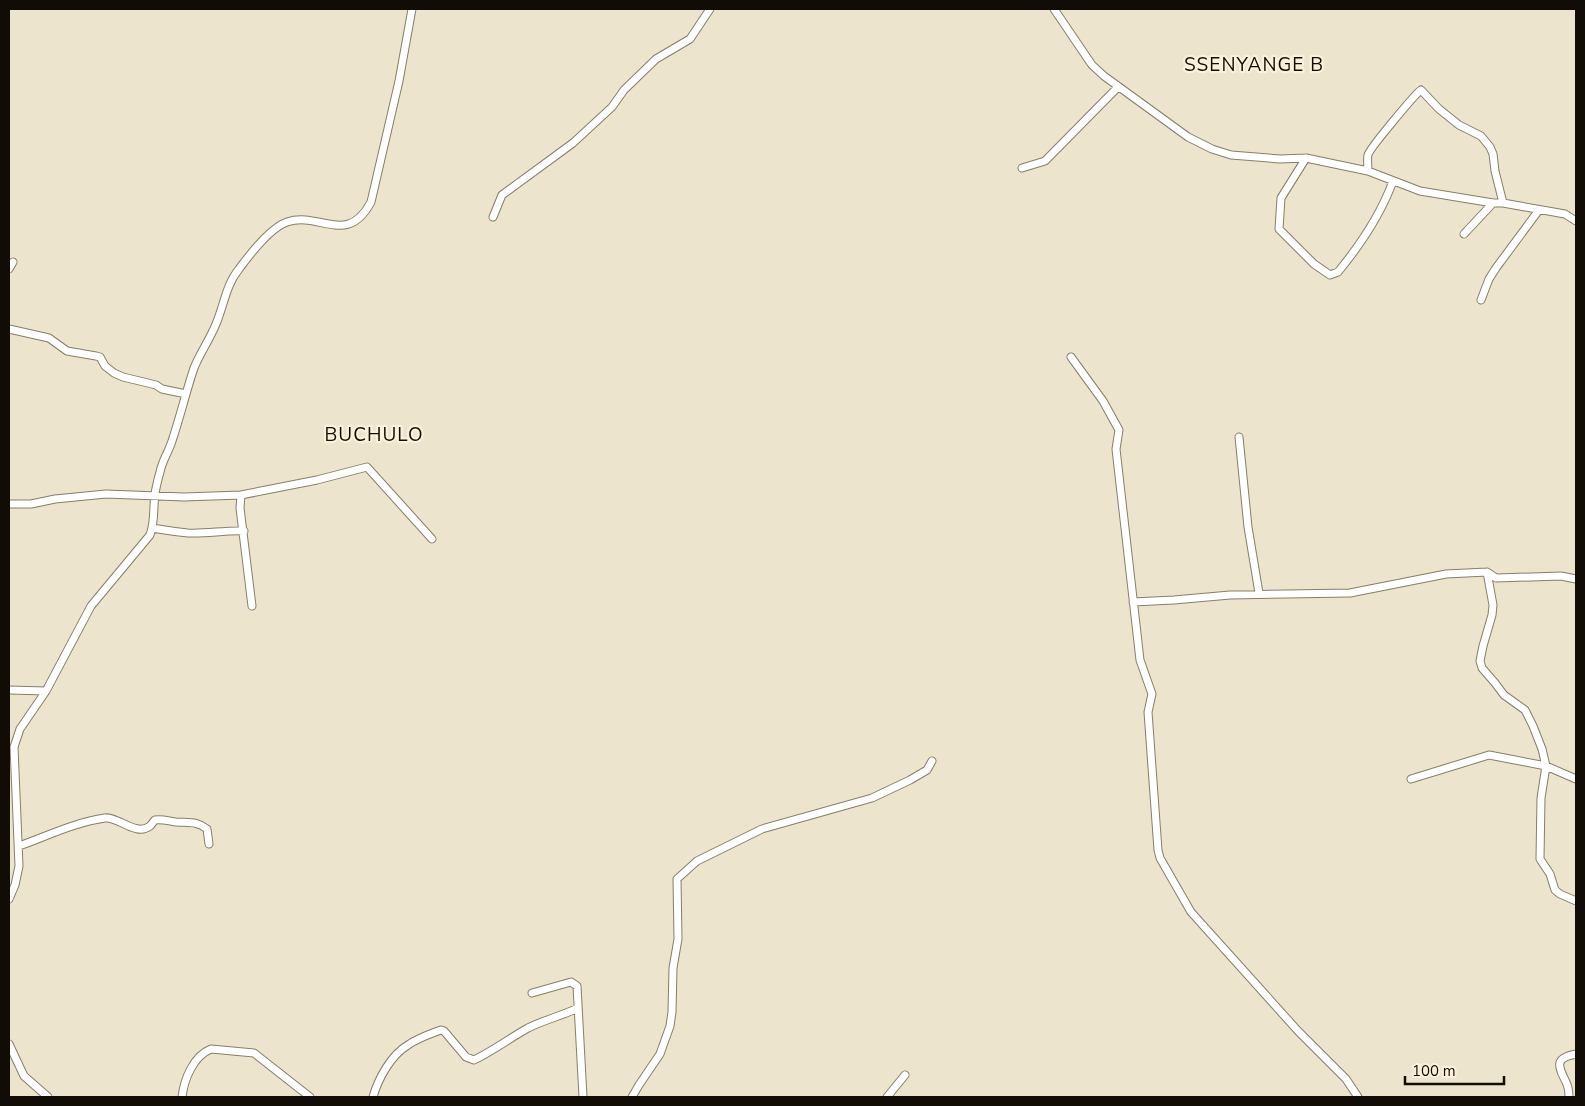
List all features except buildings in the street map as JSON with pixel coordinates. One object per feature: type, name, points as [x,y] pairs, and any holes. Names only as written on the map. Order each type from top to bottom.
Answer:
[{"type":"street","points":[[9,899],[15,885],[19,866],[14,748],[20,729],[46,691],[91,606],[150,535],[160,470],[172,443],[195,366],[217,323],[228,285],[238,269],[275,228],[288,222],[299,220],[338,226],[349,224],[359,219],[366,212],[371,202],[386,138],[412,9]]},
{"type":"street","points":[[493,216],[502,195],[573,143],[612,107],[624,90],[656,59],[690,39],[710,9]]},
{"type":"street","points":[[1054,9],[1092,65],[1104,76],[1188,137],[1212,149],[1231,155],[1280,159],[1306,158],[1368,171],[1420,191],[1565,214],[1576,221]]},
{"type":"street","points":[[1022,168],[1044,161],[1118,87]]},
{"type":"street","points":[[1368,171],[1368,154],[1392,121],[1410,103],[1418,91],[1421,90],[1439,109],[1459,125],[1481,136],[1490,147],[1503,203]]},
{"type":"street","points":[[1306,158],[1281,198],[1279,226],[1281,232],[1290,242],[1314,264],[1330,275],[1338,272],[1375,220],[1393,181]]},
{"type":"street","points":[[1464,234],[1493,203]]},
{"type":"street","points":[[1481,300],[1492,273],[1513,242],[1539,210]]},
{"type":"street","points":[[9,269],[13,262]]},
{"type":"street","points":[[9,329],[50,338],[67,351],[100,357],[105,366],[122,377],[186,394]]},
{"type":"street","points":[[1070,357],[1103,401],[1119,430],[1116,449],[1140,660],[1152,694],[1148,722],[1158,850],[1164,867],[1191,912],[1298,1031],[1341,1074],[1358,1097]]},
{"type":"street","points":[[1239,437],[1248,527],[1259,593]]},
{"type":"street","points":[[9,504],[31,504],[55,499],[106,494],[184,497],[241,495],[317,480],[366,467],[432,539]]},
{"type":"street","points":[[241,495],[240,508],[252,606]]},
{"type":"street","points":[[152,528],[187,533],[212,533],[228,530],[244,531]]},
{"type":"street","points":[[1133,602],[1230,594],[1350,593],[1446,574],[1487,572],[1496,578],[1561,576],[1576,579]]},
{"type":"street","points":[[1487,572],[1493,605],[1492,615],[1480,656],[1482,668],[1504,696],[1525,710],[1539,741],[1546,766],[1541,798],[1540,859],[1550,874],[1555,890],[1576,900]]},
{"type":"street","points":[[9,690],[46,691]]},
{"type":"street","points":[[1411,779],[1490,755],[1546,766],[1576,779]]},
{"type":"street","points":[[632,1097],[638,1085],[660,1054],[670,1026],[673,968],[678,938],[677,879],[697,861],[762,829],[872,798],[916,777],[927,770],[932,761]]},
{"type":"street","points":[[19,846],[71,827],[107,817],[137,829],[150,826],[155,820],[165,819],[175,822],[200,823],[207,829],[210,844]]},
{"type":"street","points":[[532,993],[571,982],[577,986],[583,1097]]},
{"type":"street","points":[[373,1097],[379,1081],[406,1045],[437,1031],[444,1031],[466,1057],[474,1060],[529,1028],[578,1008]]},
{"type":"street","points":[[9,1044],[24,1076],[48,1097]]},
{"type":"street","points":[[182,1097],[188,1074],[201,1056],[211,1049],[254,1053],[310,1097]]},
{"type":"street","points":[[1569,1097],[1567,1082],[1560,1073],[1560,1063],[1563,1058],[1576,1054]]},
{"type":"street","points":[[887,1097],[905,1075]]},
{"type":"district","name":"SSENYANGE B","points":[[1254,65]]},
{"type":"district","name":"BUCHULO","points":[[374,435]]}]
